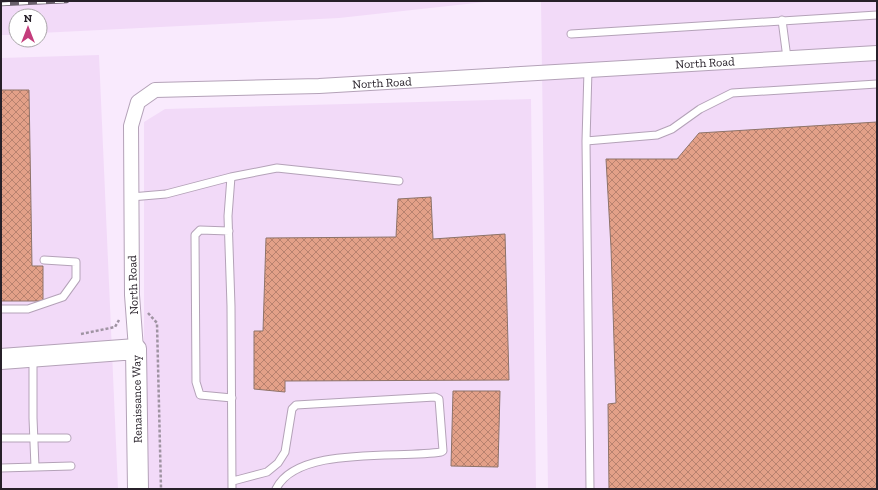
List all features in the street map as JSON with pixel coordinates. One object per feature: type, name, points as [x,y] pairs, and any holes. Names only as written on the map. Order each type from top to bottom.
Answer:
[{"type":"street","name":"North Road","points":[[136,349],[132,295],[130,197],[131,126],[138,102],[155,90],[319,86],[877,53]]},
{"type":"street","name":"Renaissance Way","points":[[1,359],[136,349],[138,489]]},
{"type":"lane","points":[[571,34],[877,15]]},
{"type":"lane","points":[[782,20],[787,58]]},
{"type":"lane","points":[[588,70],[586,141],[590,489]]},
{"type":"lane","points":[[586,141],[657,135],[672,129],[700,109],[732,93],[877,84]]},
{"type":"lane","points":[[130,197],[166,194],[231,177],[278,168],[399,181]]},
{"type":"lane","points":[[231,177],[228,216],[232,398],[232,489]]},
{"type":"lane","points":[[229,231],[200,230],[195,235],[196,382],[200,394],[232,398]]},
{"type":"lane","points":[[1,309],[28,309],[62,297],[76,279],[76,262],[44,260]]},
{"type":"lane","points":[[33,356],[33,439],[35,467]]},
{"type":"lane","points":[[233,480],[266,472],[278,463],[286,452],[292,409],[296,405],[435,396],[440,399],[443,451],[338,458],[309,464],[289,473],[279,482],[276,489]]},
{"type":"lane","points":[[1,438],[66,438]]},
{"type":"lane","points":[[1,468],[71,466]]},
{"type":"shaded area","points":[[1,1],[494,1],[339,18],[48,33],[48,8],[8,8],[8,35],[1,35]]},
{"type":"shaded area","points":[[541,1],[877,1],[877,489],[548,489]]},
{"type":"shaded area","points":[[99,55],[118,489],[1,489],[1,58]]},
{"type":"shaded area","points":[[531,99],[536,489],[146,489],[144,347],[144,122],[165,109]]},
{"type":"building","points":[[1,90],[29,90],[32,266],[43,266],[43,301],[1,301]]},
{"type":"building","points":[[877,122],[877,489],[609,489],[608,404],[616,403],[611,248],[606,159],[677,159],[699,133]]},
{"type":"building","points":[[431,197],[433,239],[505,234],[509,380],[285,381],[285,392],[254,389],[254,331],[263,331],[266,238],[396,237],[398,199]]},
{"type":"building","points":[[453,391],[500,391],[498,467],[451,466]]},
{"type":"railway","points":[[1,4],[67,1]]}]
